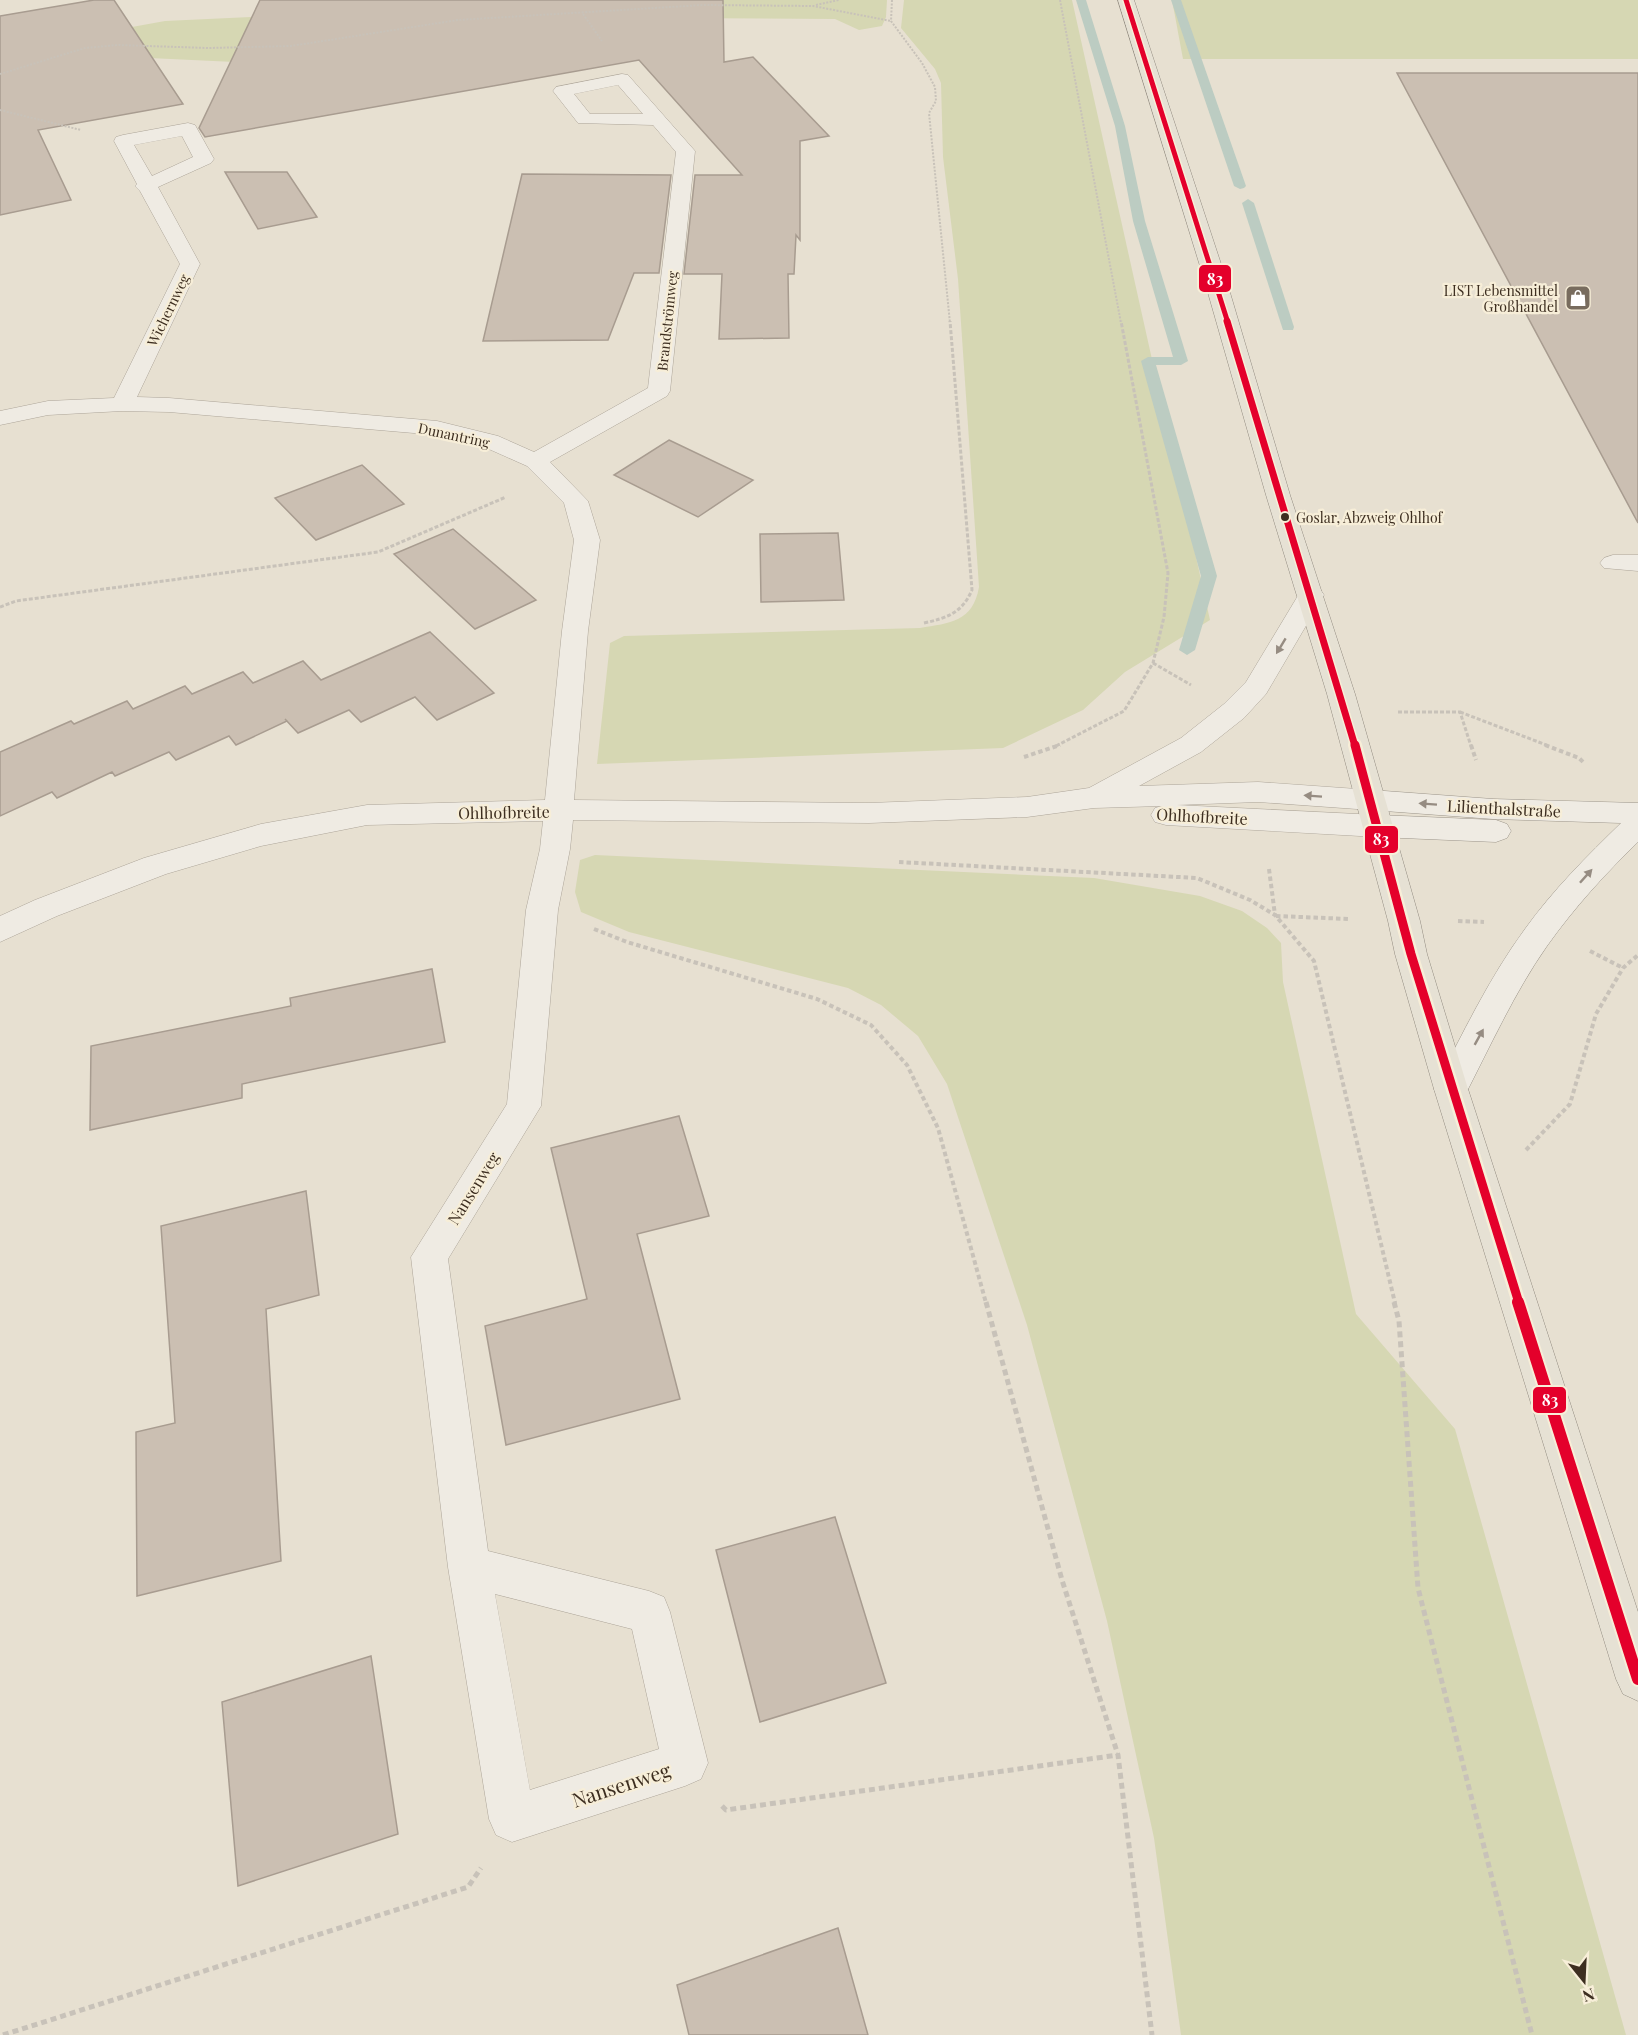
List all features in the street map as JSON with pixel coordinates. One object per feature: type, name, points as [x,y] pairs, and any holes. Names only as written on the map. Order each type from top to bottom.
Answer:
[{"type":"main road","points":[[1126,0],[1215,279],[1278,495],[1311,595],[1375,813],[1411,954],[1450,1089],[1638,1679]]},
{"type":"street","name":"Brandströmweg","points":[[535,461],[659,391],[686,151],[658,120]]},
{"type":"street","points":[[123,141],[188,129],[204,159],[145,186]]},
{"type":"street","name":"Wichernweg","points":[[122,404],[189,264],[145,186],[123,141]]},
{"type":"street","name":"Dunantring","points":[[0,417],[48,408],[122,404],[169,405],[437,428],[490,441],[535,461],[554,477],[576,501],[587,540],[575,631],[559,810]]},
{"type":"street","name":"Ohlhofbreite","points":[[1094,798],[1191,745],[1234,711],[1256,688],[1311,595]]},
{"type":"street","name":"Ohlhofbreite","points":[[1027,807],[1094,798],[1258,792],[1375,813]]},
{"type":"street","name":"Ohlhofbreite","points":[[0,930],[46,908],[155,866],[261,835],[367,815],[559,810],[869,813],[1027,807],[1375,813]]},
{"type":"street","name":"Nansenweg","points":[[469,1567],[649,1612],[685,1763],[512,1819],[469,1567],[429,1257],[524,1106],[542,910],[555,849],[559,810]]},
{"type":"street","name":"Lilienthalstraße","points":[[1375,813],[1501,831],[1636,820]]},
{"type":"street","points":[[1450,1089],[1524,956],[1544,926],[1636,820]]},
{"type":"path","points":[[703,0],[703,5]]},
{"type":"path","points":[[813,6],[839,0]]},
{"type":"path","points":[[892,0],[891,21],[922,63],[935,87],[936,101],[929,113],[947,282],[972,590],[967,604],[953,616],[924,623]]},
{"type":"path","points":[[1060,0],[1168,573],[1164,617],[1154,663]]},
{"type":"path","points":[[0,74],[57,55],[96,47],[163,45],[254,48],[291,46],[458,20],[703,5],[813,6],[891,21]]},
{"type":"path","points":[[0,110],[123,141]]},
{"type":"path","points":[[0,607],[16,601],[378,552],[554,477]]},
{"type":"path","points":[[1460,712],[1579,758],[1636,820]]},
{"type":"path","points":[[542,910],[627,942],[816,999],[871,1025],[907,1065],[938,1128],[1062,1580],[1118,1755],[1152,2035]]},
{"type":"path","points":[[1275,915],[1314,961],[1399,1321],[1418,1588],[1532,2035]]},
{"type":"path","points":[[1484,1193],[1570,1104],[1596,1014],[1623,968],[1638,955]]},
{"type":"path","points":[[685,1763],[726,1810],[1118,1755]]},
{"type":"path","points":[[3,2035],[468,1887],[512,1819]]},
{"type":"green space","points":[[611,0],[887,0],[886,17],[882,26],[859,30],[835,19],[658,18],[298,65],[0,51],[165,21]]},
{"type":"green space","points":[[904,0],[1072,0],[1210,620],[1125,672],[1083,710],[1003,748],[597,764],[610,643],[624,636],[920,628],[959,619],[966,614],[976,599],[979,587],[958,279],[943,157],[941,83],[935,69],[901,28]]},
{"type":"green space","points":[[1172,0],[1638,0],[1638,59],[1183,59]]},
{"type":"green space","points":[[595,855],[1094,878],[1200,896],[1242,911],[1267,928],[1281,943],[1283,982],[1356,1314],[1455,1429],[1626,2035],[1181,2035],[1154,1838],[1107,1621],[1027,1325],[947,1084],[918,1036],[881,1005],[848,988],[629,932],[581,912],[575,892],[580,860]]},
{"type":"building","points":[[94,0],[114,0],[183,104],[38,130],[71,200],[0,215],[0,16]]},
{"type":"building","points":[[260,0],[723,0],[724,62],[753,57],[829,136],[800,141],[800,240],[796,235],[794,274],[788,274],[789,338],[719,339],[722,274],[684,274],[695,175],[742,175],[639,60],[205,137],[199,128]]},
{"type":"building","name":"LIST Lebensmittel Großhandel","points":[[1397,73],[1638,73],[1638,523]]},
{"type":"building","points":[[225,172],[287,172],[317,217],[258,229]]},
{"type":"building","points":[[522,174],[671,175],[659,273],[634,273],[608,340],[483,341]]},
{"type":"building","points":[[669,440],[753,480],[698,517],[614,475]]},
{"type":"building","points":[[362,465],[404,504],[316,540],[275,498]]},
{"type":"building","points":[[453,529],[536,600],[475,629],[394,554]]},
{"type":"building","points":[[838,533],[844,600],[761,602],[760,534]]},
{"type":"building","points":[[430,632],[494,693],[437,720],[415,697],[361,722],[349,710],[298,733],[287,721],[236,745],[229,736],[176,760],[169,752],[115,776],[112,772],[57,798],[52,792],[0,816],[0,752],[71,721],[74,724],[127,701],[133,709],[185,686],[192,694],[243,672],[253,683],[303,661],[321,680]]},
{"type":"building","points":[[432,969],[445,1042],[242,1084],[242,1098],[90,1130],[91,1046],[291,1006],[290,998]]},
{"type":"building","points":[[679,1116],[709,1216],[637,1234],[680,1399],[506,1445],[485,1326],[587,1299],[551,1148]]},
{"type":"building","points":[[306,1191],[319,1295],[266,1309],[281,1561],[137,1596],[136,1432],[175,1423],[161,1226]]},
{"type":"building","points":[[835,1517],[886,1683],[760,1722],[716,1550]]},
{"type":"building","points":[[371,1656],[398,1834],[238,1886],[222,1702]]},
{"type":"building","points":[[838,1928],[868,2035],[689,2035],[677,1985]]},
{"type":"waterway","points":[[1081,0],[1120,126],[1139,221],[1181,361],[1148,361],[1209,576],[1187,650]]},
{"type":"waterway","points":[[1176,0],[1240,186]]},
{"type":"waterway","points":[[1248,203],[1288,327]]},
{"type":"transit line","name":"83","points":[[1126,0],[1215,279],[1278,495],[1341,694],[1404,921],[1411,954],[1451,1089],[1638,1679]]},
{"type":"place","name":"LIST Lebensmittel Großhandel","points":[[1578,298]]},
{"type":"place","name":"Goslar, Abzweig Ohlhof","points":[[1285,517]]}]
